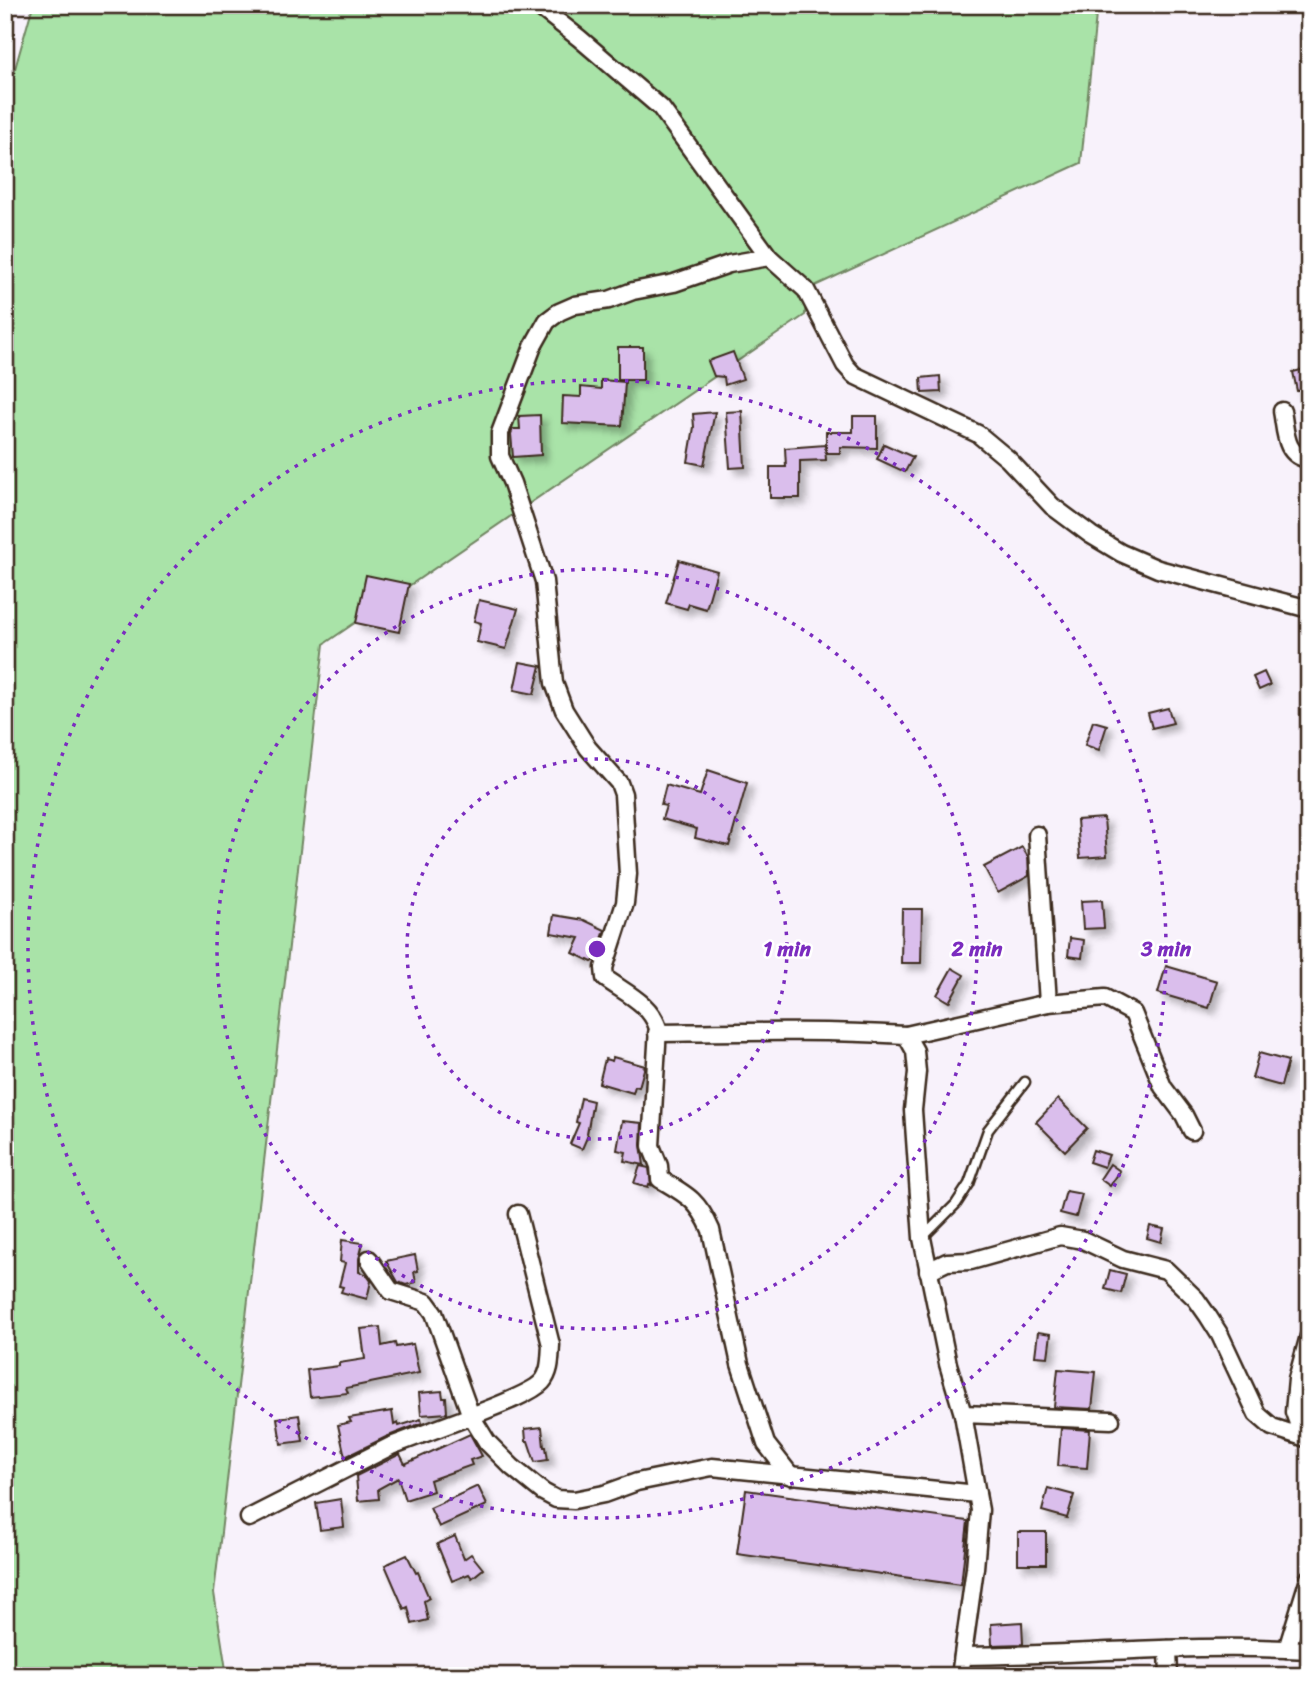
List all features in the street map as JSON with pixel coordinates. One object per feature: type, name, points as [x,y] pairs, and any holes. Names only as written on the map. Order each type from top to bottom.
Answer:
[{"type":"street","points":[[537,5],[661,108],[769,257],[806,290],[845,365],[854,375],[978,434],[1008,459],[1052,506],[1121,553],[1158,569],[1309,609]]},
{"type":"street","points":[[769,257],[729,264],[674,283],[633,291],[609,300],[575,305],[559,312],[547,321],[533,346],[500,433],[500,456],[512,483],[544,581],[554,683],[564,710],[588,748],[618,783],[623,794],[628,874],[625,903],[604,968],[606,978],[654,1015],[657,1033],[651,1146],[659,1166],[660,1179],[692,1198],[703,1210],[711,1230],[740,1364],[766,1444],[791,1476]]},
{"type":"street","points":[[1282,411],[1289,450],[1298,458],[1309,459]]},
{"type":"street","points":[[1037,835],[1048,1003]]},
{"type":"street","points":[[657,1033],[778,1031],[906,1035],[1048,1003],[1105,998],[1133,1013],[1160,1080],[1192,1132]]},
{"type":"street","points":[[906,1035],[915,1051],[917,1072],[913,1110],[922,1238],[948,1364],[963,1415],[980,1510],[960,1676]]},
{"type":"street","points":[[249,1518],[391,1446],[471,1416],[529,1391],[542,1382],[550,1366],[551,1345],[518,1214]]},
{"type":"street","points":[[928,1271],[947,1262],[971,1261],[1060,1237],[1083,1240],[1123,1259],[1166,1270],[1196,1299],[1208,1316],[1220,1335],[1257,1414],[1272,1427],[1306,1438]]},
{"type":"street","points":[[369,1259],[390,1291],[426,1302],[434,1313],[471,1416],[487,1442],[512,1467],[556,1499],[574,1500],[604,1494],[638,1482],[712,1467],[977,1494]]},
{"type":"street","points":[[1306,1438],[1294,1412],[1297,1379],[1309,1336]]},
{"type":"street","points":[[963,1415],[1111,1420]]},
{"type":"street","points":[[1287,1649],[1309,1578]]},
{"type":"street","points":[[963,1656],[1168,1648],[1309,1650]]},
{"type":"street","points":[[1168,1648],[1169,1676]]},
{"type":"lane","points":[[922,1238],[956,1204],[969,1184],[988,1130],[1026,1082]]},
{"type":"green space","points":[[33,5],[1097,5],[1081,163],[806,290],[805,315],[324,644],[214,1593],[227,1676],[5,1676],[5,104]]},
{"type":"building","points":[[618,347],[643,347],[643,380],[618,380]]},
{"type":"building","points":[[733,352],[743,379],[725,385],[724,377],[714,376],[708,361]]},
{"type":"building","points":[[1309,368],[1309,389],[1297,391],[1293,372]]},
{"type":"building","points":[[940,376],[941,392],[922,393],[921,378]]},
{"type":"building","points":[[601,380],[625,382],[622,426],[562,423],[563,396],[581,397],[581,387],[601,389]]},
{"type":"building","points":[[742,411],[745,467],[730,468],[726,412]]},
{"type":"building","points":[[715,412],[704,465],[688,462],[694,427],[693,414]]},
{"type":"building","points":[[540,415],[541,455],[513,457],[511,434],[513,429],[520,429],[519,416]]},
{"type":"building","points":[[853,416],[877,416],[877,448],[840,447],[840,453],[826,453],[826,432],[853,432]]},
{"type":"building","points":[[884,444],[913,457],[905,472],[877,459]]},
{"type":"building","points":[[825,445],[826,460],[800,461],[800,498],[770,498],[770,467],[786,467],[785,448]]},
{"type":"building","points":[[679,560],[717,571],[706,609],[689,604],[687,609],[666,603]]},
{"type":"building","points":[[366,575],[409,584],[399,632],[356,623]]},
{"type":"building","points":[[479,600],[518,609],[506,649],[477,642],[481,623],[474,621]]},
{"type":"building","points":[[520,662],[541,666],[534,694],[514,690]]},
{"type":"building","points":[[1264,672],[1270,685],[1259,690],[1253,677]]},
{"type":"building","points":[[1168,708],[1173,723],[1152,728],[1148,713]]},
{"type":"building","points":[[1093,721],[1107,725],[1099,750],[1085,745]]},
{"type":"building","points":[[708,770],[747,783],[729,846],[695,838],[697,829],[662,819],[666,806],[661,805],[666,785],[700,795]]},
{"type":"building","points":[[1104,818],[1107,856],[1080,858],[1077,820]]},
{"type":"building","points":[[1022,847],[1028,857],[1029,876],[998,893],[984,867]]},
{"type":"building","points":[[1102,900],[1104,928],[1083,929],[1081,901]]},
{"type":"building","points":[[902,909],[922,909],[921,963],[901,963]]},
{"type":"building","points":[[554,915],[584,920],[605,930],[595,960],[592,962],[573,953],[580,938],[551,933]]},
{"type":"building","points":[[1070,938],[1084,940],[1082,958],[1068,956]]},
{"type":"building","points":[[1166,966],[1217,981],[1209,1008],[1158,993]]},
{"type":"building","points":[[952,968],[964,975],[949,1002],[937,995]]},
{"type":"building","points":[[1259,1053],[1288,1061],[1281,1086],[1252,1078]]},
{"type":"building","points":[[613,1057],[645,1066],[639,1087],[635,1086],[633,1093],[599,1083],[605,1059],[612,1061]]},
{"type":"building","points":[[581,1098],[593,1101],[588,1135],[582,1149],[570,1144],[579,1123],[576,1122]]},
{"type":"building","points":[[1058,1099],[1087,1128],[1065,1151],[1036,1122]]},
{"type":"building","points":[[622,1121],[642,1123],[644,1165],[624,1161],[626,1152],[617,1150]]},
{"type":"building","points":[[1093,1150],[1109,1155],[1104,1167],[1089,1162]]},
{"type":"building","points":[[1110,1164],[1120,1171],[1110,1186],[1100,1179]]},
{"type":"building","points":[[640,1166],[649,1168],[651,1185],[648,1187],[634,1183]]},
{"type":"building","points":[[1066,1191],[1082,1194],[1076,1217],[1060,1213]]},
{"type":"building","points":[[1150,1226],[1164,1229],[1161,1242],[1147,1238]]},
{"type":"building","points":[[342,1240],[363,1243],[359,1272],[366,1274],[371,1281],[367,1299],[341,1292],[343,1287],[339,1286],[345,1263],[340,1262]]},
{"type":"building","points":[[415,1255],[418,1271],[414,1272],[416,1282],[406,1285],[398,1282],[386,1261]]},
{"type":"building","points":[[1110,1270],[1126,1274],[1121,1293],[1105,1289]]},
{"type":"building","points":[[380,1327],[382,1346],[395,1343],[396,1347],[413,1344],[419,1373],[346,1388],[348,1393],[310,1397],[307,1370],[365,1359],[361,1329]]},
{"type":"building","points":[[1038,1332],[1051,1334],[1048,1357],[1035,1356]]},
{"type":"building","points":[[1058,1369],[1096,1372],[1092,1409],[1054,1407]]},
{"type":"building","points":[[442,1391],[443,1398],[446,1398],[447,1413],[421,1415],[419,1393]]},
{"type":"building","points":[[392,1411],[394,1425],[421,1419],[422,1423],[345,1457],[338,1425],[351,1422],[349,1418]]},
{"type":"building","points":[[299,1415],[303,1441],[281,1444],[277,1418]]},
{"type":"building","points":[[542,1427],[548,1460],[535,1462],[526,1441],[525,1429]]},
{"type":"building","points":[[1061,1428],[1090,1430],[1087,1468],[1058,1466]]},
{"type":"building","points":[[470,1434],[482,1456],[470,1460],[472,1465],[430,1480],[433,1491],[405,1500],[398,1478],[378,1489],[379,1499],[358,1501],[356,1476],[400,1454],[405,1464]]},
{"type":"building","points":[[478,1486],[487,1505],[439,1527],[430,1508]]},
{"type":"building","points":[[1048,1488],[1074,1495],[1067,1518],[1042,1511]]},
{"type":"building","points":[[746,1490],[968,1521],[961,1585],[737,1554]]},
{"type":"building","points":[[341,1499],[344,1527],[320,1530],[316,1503]]},
{"type":"building","points":[[1018,1532],[1046,1532],[1046,1564],[1018,1564]]},
{"type":"building","points":[[455,1536],[464,1559],[471,1554],[483,1569],[472,1578],[469,1574],[452,1581],[437,1544]]},
{"type":"building","points":[[407,1555],[429,1598],[424,1601],[428,1620],[412,1624],[408,1607],[404,1609],[385,1565]]},
{"type":"building","points":[[1022,1622],[1023,1644],[992,1645],[991,1624]]}]
